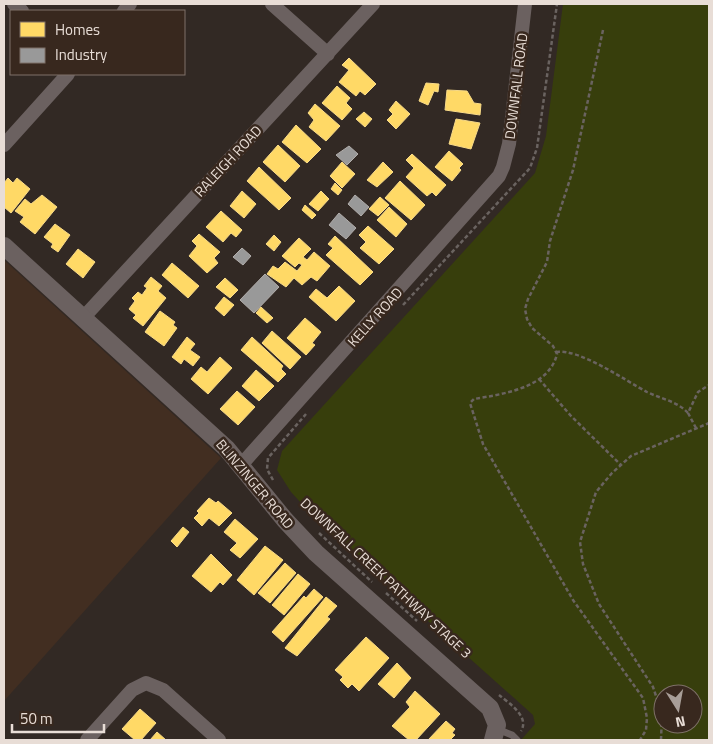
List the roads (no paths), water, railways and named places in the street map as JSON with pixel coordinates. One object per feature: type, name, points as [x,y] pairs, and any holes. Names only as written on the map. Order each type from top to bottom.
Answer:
[{"type":"street","points":[[272,4],[328,54]]},
{"type":"street","name":"RALEIGH ROAD","points":[[83,318],[373,4]]},
{"type":"street","name":"DOWNFALL ROAD","points":[[504,167],[509,144],[525,4]]},
{"type":"street","points":[[4,145],[67,75]]},
{"type":"street","name":"KELLY ROAD","points":[[242,464],[492,186],[504,167]]},
{"type":"street","name":"BLINZINGER ROAD","points":[[4,246],[212,434],[242,464],[285,520],[316,553],[490,708],[495,716],[495,734]]},
{"type":"street","points":[[86,740],[132,690],[146,682],[163,690],[219,740]]},
{"type":"lane","points":[[495,734],[516,739]]}]
